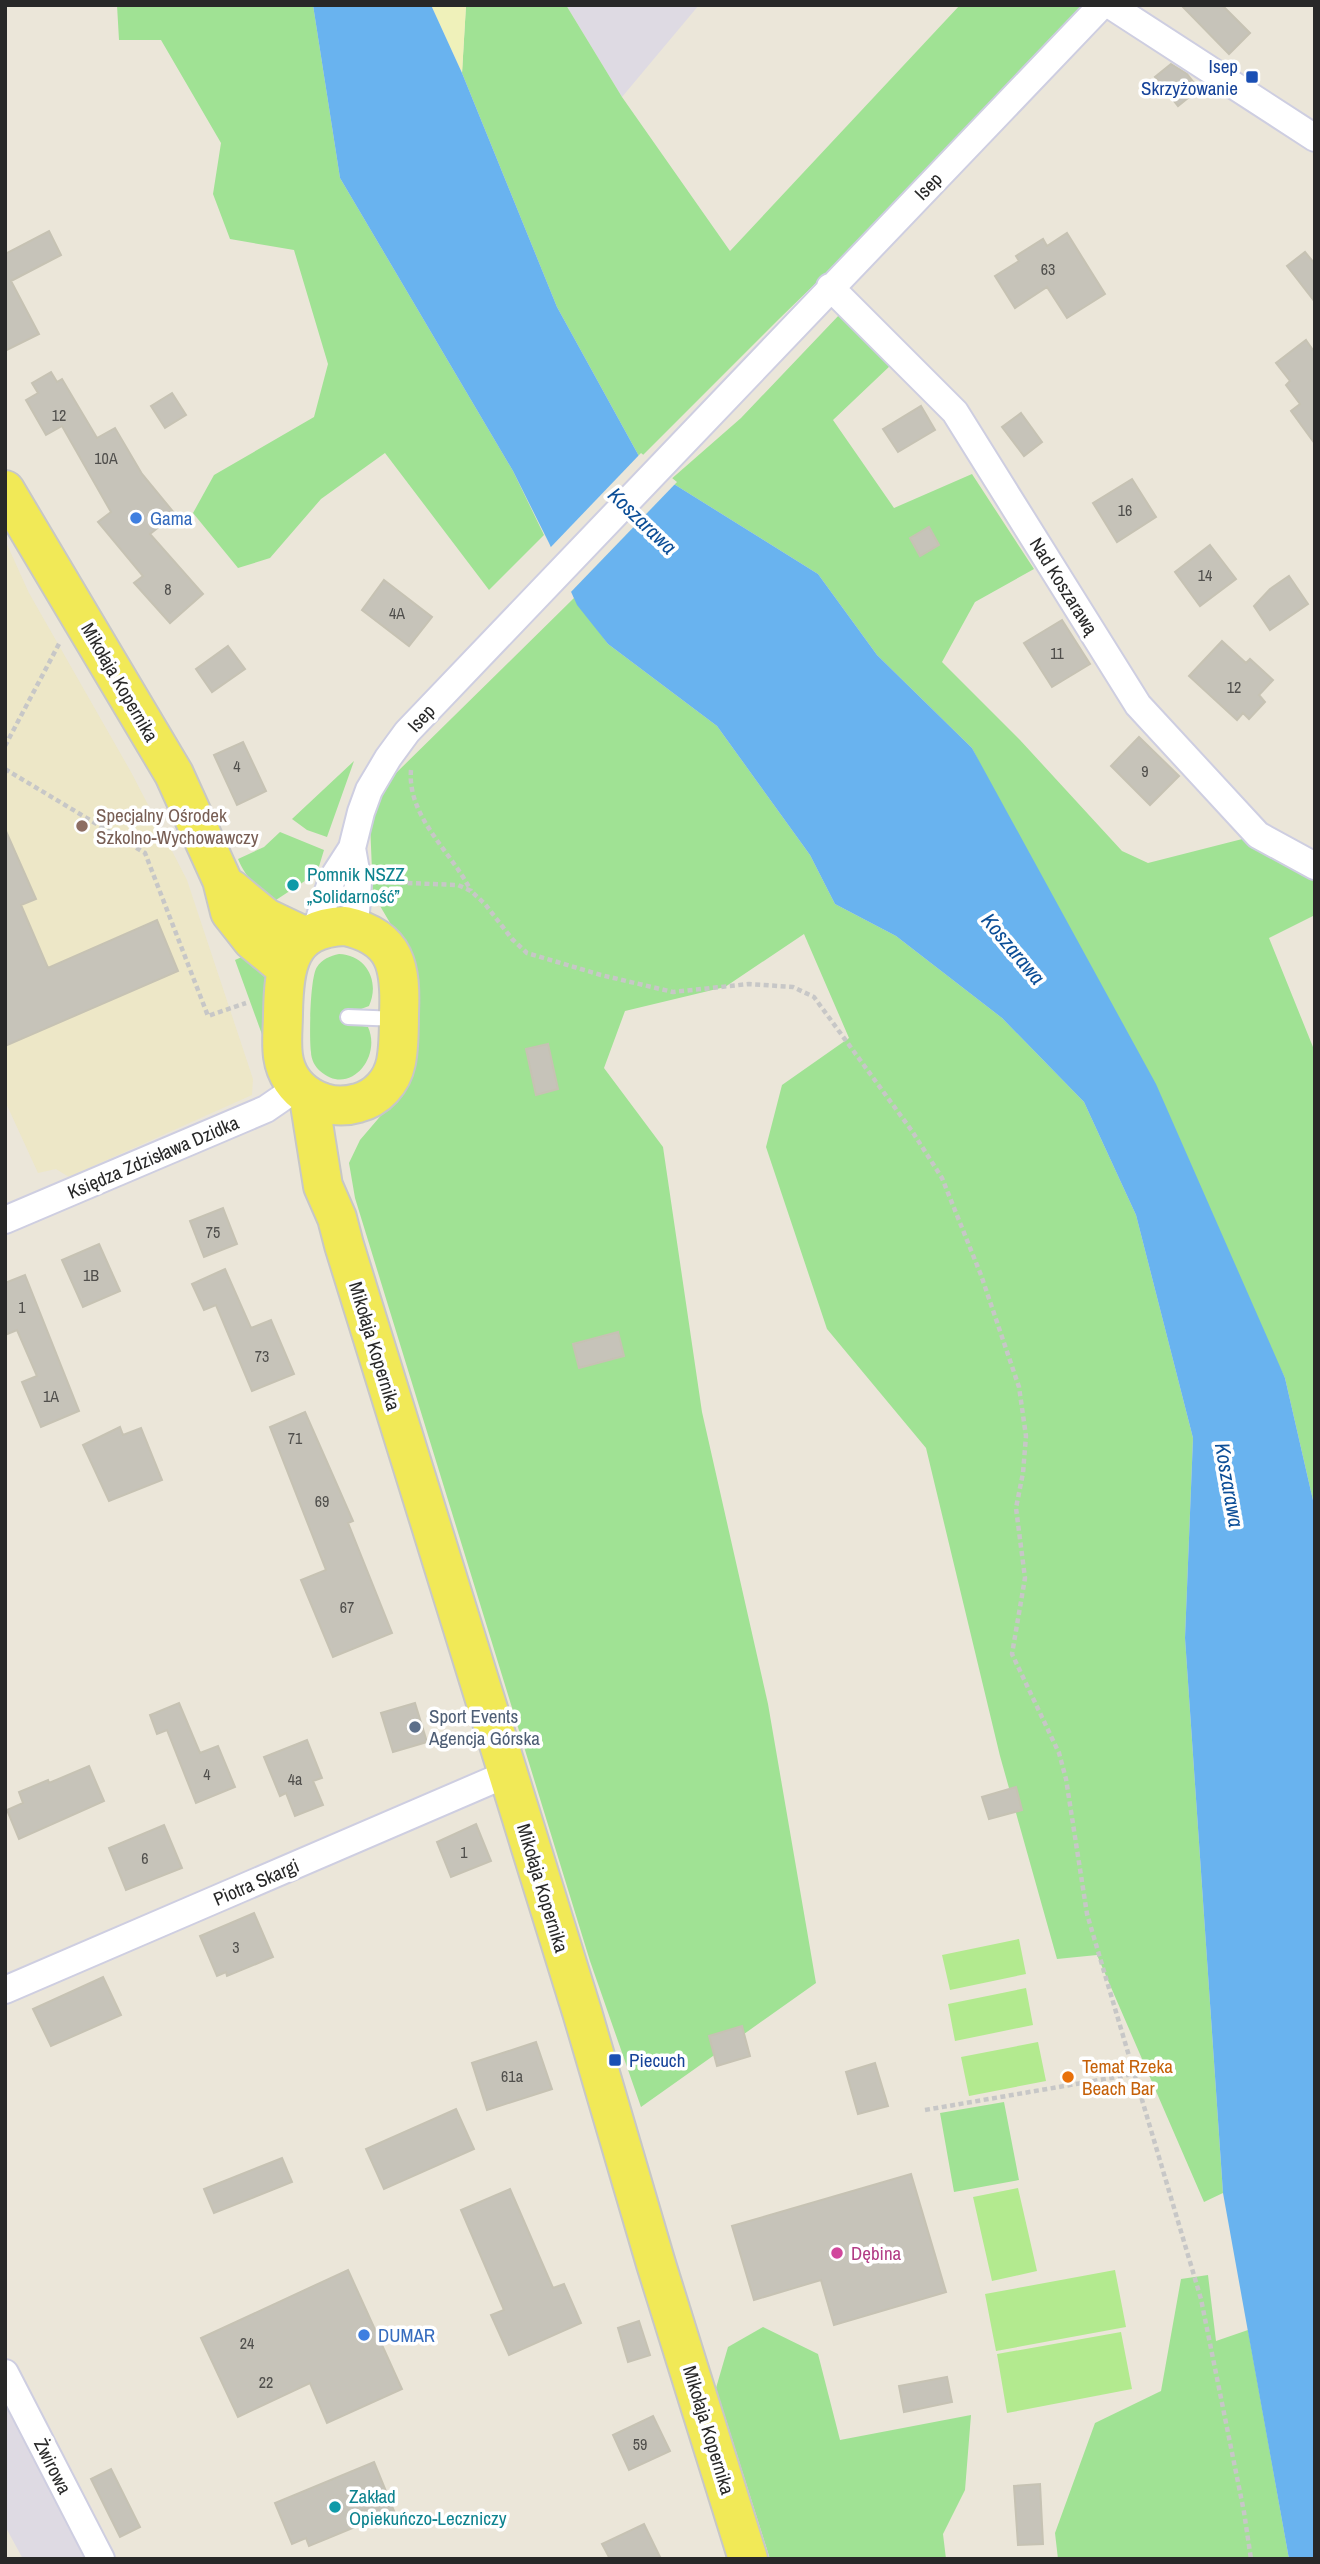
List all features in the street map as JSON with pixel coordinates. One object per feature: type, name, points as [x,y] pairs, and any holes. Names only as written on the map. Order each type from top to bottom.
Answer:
[{"type":"main road","name":"Mikołaja Kopernika","points":[[5,490],[174,774],[222,880],[230,912],[263,951],[302,946]]},
{"type":"main road","points":[[338,926],[355,928],[380,942],[396,962],[400,985],[397,1055],[390,1078],[376,1095],[348,1106],[331,1106],[304,1093],[290,1077],[283,1056],[302,946],[338,926]]},
{"type":"main road","name":"Mikołaja Kopernika","points":[[304,1093],[323,1186],[337,1218],[748,2559]]},
{"type":"main road","name":"Mikołaja Kopernika","points":[[337,1218],[342,1183],[342,1144],[348,1106]]},
{"type":"street","name":"Isep","points":[[302,946],[332,879],[352,848],[365,802],[378,774],[421,717],[1102,5]]},
{"type":"street","points":[[1110,5],[1315,138]]},
{"type":"street","name":"Nad Koszarawą","points":[[830,287],[956,412],[1138,705],[1258,835],[1315,866]]},
{"type":"street","name":"Isep","points":[[352,848],[358,882],[355,928]]},
{"type":"street","name":"Księdza Zdzisława Dzidka","points":[[5,1220],[304,1093]]},
{"type":"street","name":"Piotra Skargi","points":[[5,1990],[507,1774]]},
{"type":"street","name":"Żwirowa","points":[[5,2373],[101,2559]]},
{"type":"lane","points":[[348,1017],[399,1019]]},
{"type":"path","points":[[5,746],[58,645],[84,621]]},
{"type":"path","points":[[412,765],[413,801],[460,869],[471,891]]},
{"type":"path","points":[[5,769],[145,853],[208,1016],[246,1003]]},
{"type":"path","points":[[378,882],[458,885],[471,891],[485,904],[512,939],[527,953],[601,975],[673,992],[749,984],[793,988],[814,997],[912,1131],[942,1178],[981,1275],[1019,1387],[1026,1436],[1016,1508],[1025,1578],[1012,1654],[1059,1754],[1066,1779],[1087,1914],[1201,2299],[1251,2559]]},
{"type":"path","points":[[925,2110],[1134,2074]]},
{"type":"shaded area","points":[[566,5],[699,5],[622,97]]},
{"type":"shaded area","name":"Specjalny Ośrodek Szkolno-Wychowawczy","points":[[5,540],[29,593],[131,772],[187,880],[253,1079],[252,1095],[69,1177],[56,1169],[38,1173],[5,1101]]},
{"type":"shaded area","points":[[5,2396],[85,2559],[23,2559],[5,2526]]},
{"type":"green space","points":[[117,5],[313,5],[340,178],[513,471],[544,535],[489,590],[385,453],[321,499],[270,558],[238,568],[193,513],[214,475],[314,417],[328,364],[294,250],[230,239],[213,194],[221,143],[161,40],[119,40]]},
{"type":"green space","points":[[466,5],[566,5],[622,97],[730,251],[960,5],[1101,5],[640,458],[557,307],[462,73]]},
{"type":"green space","points":[[841,313],[892,364],[833,420],[894,508],[972,474],[1034,569],[975,602],[942,662],[1020,740],[1122,851],[1148,863],[1258,835],[1315,866],[1315,915],[1269,938],[1315,1052],[1315,1509],[1285,1378],[972,748],[877,655],[818,574],[669,481],[741,418]]},
{"type":"green space","points":[[574,598],[608,644],[717,726],[810,855],[835,904],[896,936],[1002,1018],[1084,1102],[1136,1215],[1193,1438],[1185,1638],[1223,2193],[1204,2202],[1097,1955],[1057,1959],[1000,1756],[926,1448],[827,1329],[766,1147],[782,1085],[849,1038],[804,934],[725,987],[625,1011],[604,1068],[663,1147],[702,1412],[768,1704],[816,1983],[641,2107],[590,1961],[355,1198],[349,1163],[360,1140],[395,1099],[406,950],[373,894],[370,823],[379,797],[393,776]]},
{"type":"green space","points":[[354,761],[327,837],[307,830],[292,819]]},
{"type":"green space","points":[[280,832],[324,850],[317,873],[276,900],[264,894],[253,883],[238,859],[264,847]]},
{"type":"green space","points":[[253,952],[268,972],[272,1062],[235,960]]},
{"type":"green space","points":[[339,954],[357,959],[364,965],[369,971],[373,988],[369,1006],[348,1009],[347,1023],[368,1027],[371,1039],[367,1061],[352,1077],[342,1079],[331,1078],[316,1067],[311,1055],[310,1034],[311,995],[317,967],[329,957]]},
{"type":"green space","points":[[1019,1939],[1026,1974],[950,1990],[942,1955]]},
{"type":"green space","points":[[1026,1988],[1033,2025],[955,2041],[948,2004]]},
{"type":"green space","points":[[1038,2042],[1046,2081],[969,2096],[961,2057]]},
{"type":"green space","points":[[1004,2102],[1019,2180],[954,2192],[940,2113]]},
{"type":"green space","points":[[1018,2188],[1037,2271],[992,2281],[973,2197]]},
{"type":"green space","points":[[1115,2270],[1126,2327],[996,2351],[985,2294]]},
{"type":"green space","points":[[1208,2275],[1216,2341],[1248,2330],[1289,2559],[1058,2559],[1055,2533],[1095,2423],[1161,2391],[1181,2279]]},
{"type":"green space","points":[[763,2327],[818,2354],[840,2440],[971,2415],[965,2490],[943,2534],[946,2559],[770,2559],[716,2388],[728,2347]]},
{"type":"green space","points":[[1121,2332],[1132,2389],[1007,2413],[997,2354]]},
{"type":"sand","points":[[431,5],[466,5],[462,73]]},
{"type":"water","name":"Koszarawa","points":[[313,5],[431,5],[462,73],[557,307],[640,458],[669,481],[818,574],[877,655],[972,748],[1156,1084],[1285,1378],[1315,1509],[1315,2559],[1289,2559],[1223,2193],[1185,1638],[1193,1438],[1136,1215],[1084,1102],[1002,1018],[896,936],[835,904],[810,855],[717,726],[608,644],[577,605],[513,471],[340,178]]},
{"type":"pier","points":[[641,453],[677,482],[568,595],[549,549]]},
{"type":"building","points":[[1181,5],[1222,5],[1250,33],[1229,54]]},
{"type":"building","points":[[1171,64],[1187,74],[1199,89],[1178,106],[1155,77]]},
{"type":"building","points":[[49,231],[61,255],[11,281],[39,334],[5,351],[5,254]]},
{"type":"building","points":[[1067,233],[1105,294],[1067,318],[1047,287],[1015,308],[995,276],[1019,261],[1016,256],[1043,239],[1047,246]]},
{"type":"building","points":[[1305,252],[1315,264],[1315,302],[1287,266]]},
{"type":"building","points":[[1306,340],[1315,353],[1315,444],[1291,411],[1300,404],[1286,385],[1290,381],[1276,363]]},
{"type":"building","points":[[51,372],[57,382],[62,379],[97,438],[115,428],[142,474],[175,514],[150,534],[203,594],[170,623],[134,583],[143,576],[98,522],[111,512],[62,426],[46,435],[26,400],[38,393],[32,383]]},
{"type":"building","points":[[172,393],[186,415],[165,428],[151,406]]},
{"type":"building","points":[[921,406],[935,430],[898,452],[883,429]]},
{"type":"building","points":[[1021,413],[1042,442],[1024,456],[1002,427]]},
{"type":"building","points":[[1132,479],[1156,517],[1117,542],[1093,503]]},
{"type":"building","points":[[929,527],[939,545],[920,556],[910,538]]},
{"type":"building","points":[[1210,545],[1236,579],[1200,606],[1175,572]]},
{"type":"building","points":[[1289,576],[1308,604],[1270,630],[1254,606],[1270,589]]},
{"type":"building","points":[[384,580],[432,617],[409,646],[362,610]]},
{"type":"building","points":[[1062,620],[1090,664],[1052,687],[1024,643]]},
{"type":"building","points":[[1222,641],[1246,663],[1250,659],[1273,680],[1259,695],[1265,702],[1249,719],[1243,713],[1237,720],[1189,676]]},
{"type":"building","points":[[228,646],[245,669],[212,692],[196,669]]},
{"type":"building","points":[[1139,737],[1179,776],[1150,805],[1111,766]]},
{"type":"building","points":[[243,742],[266,791],[237,805],[214,755]]},
{"type":"building","points":[[5,829],[36,899],[21,905],[48,968],[157,920],[178,971],[5,1046]]},
{"type":"building","points":[[548,1044],[558,1089],[536,1095],[526,1049]]},
{"type":"building","points":[[223,1208],[237,1244],[204,1257],[190,1221]]},
{"type":"building","points":[[99,1244],[120,1291],[83,1307],[62,1260]]},
{"type":"building","points":[[225,1269],[251,1328],[271,1320],[294,1374],[252,1391],[216,1305],[204,1310],[192,1284]]},
{"type":"building","points":[[25,1275],[79,1411],[41,1427],[22,1382],[37,1376],[17,1330],[5,1335],[5,1283]]},
{"type":"building","points":[[618,1332],[624,1356],[579,1368],[573,1344]]},
{"type":"building","points":[[305,1412],[353,1521],[348,1523],[392,1633],[333,1657],[301,1580],[326,1570],[270,1427]]},
{"type":"building","points":[[120,1427],[123,1435],[141,1428],[162,1480],[109,1501],[83,1445]]},
{"type":"building","points":[[179,1703],[200,1753],[218,1746],[235,1787],[196,1803],[167,1730],[157,1734],[150,1715]]},
{"type":"building","points":[[415,1703],[427,1742],[393,1752],[381,1713]]},
{"type":"building","points":[[307,1740],[322,1778],[313,1781],[323,1805],[295,1816],[286,1793],[280,1796],[264,1757]]},
{"type":"building","points":[[89,1766],[104,1801],[19,1839],[7,1810],[23,1803],[19,1792]]},
{"type":"building","points":[[1016,1787],[1022,1810],[989,1819],[982,1797]]},
{"type":"building","points":[[476,1824],[491,1861],[451,1877],[437,1842]]},
{"type":"building","points":[[164,1825],[182,1868],[126,1890],[109,1848]]},
{"type":"building","points":[[254,1913],[273,1957],[227,1976],[226,1972],[217,1976],[200,1936]]},
{"type":"building","points":[[103,1977],[121,2015],[51,2046],[33,2009]]},
{"type":"building","points":[[742,2026],[750,2056],[717,2066],[709,2036]]},
{"type":"building","points":[[536,2042],[552,2089],[487,2110],[472,2063]]},
{"type":"building","points":[[875,2063],[888,2106],[858,2114],[846,2072]]},
{"type":"building","points":[[456,2109],[474,2149],[384,2189],[366,2149]]},
{"type":"building","points":[[282,2158],[292,2182],[214,2213],[204,2189]]},
{"type":"building","name":"Dębina","points":[[911,2174],[946,2292],[834,2325],[821,2280],[754,2300],[732,2226]]},
{"type":"building","points":[[510,2189],[553,2288],[564,2284],[581,2323],[509,2355],[491,2315],[504,2310],[461,2210]]},
{"type":"building","points":[[348,2270],[402,2389],[327,2423],[310,2383],[238,2417],[201,2338]]},
{"type":"building","points":[[639,2321],[650,2355],[628,2362],[618,2328]]},
{"type":"building","points":[[947,2377],[952,2402],[904,2412],[899,2386]]},
{"type":"building","points":[[653,2416],[670,2451],[629,2470],[613,2435]]},
{"type":"building","name":"Zakład Opiekuńczo-Leczniczy","points":[[374,2462],[394,2511],[309,2546],[306,2538],[292,2544],[275,2503]]},
{"type":"building","points":[[111,2469],[140,2527],[120,2537],[91,2479]]},
{"type":"building","points":[[1040,2484],[1043,2544],[1018,2545],[1014,2486]]},
{"type":"building","points":[[644,2524],[661,2559],[610,2559],[602,2544]]},
{"type":"place","name":"Isep Skrzyżowanie","points":[[1252,77]]},
{"type":"place","name":"Gama","points":[[136,518]]},
{"type":"place","name":"Specjalny Ośrodek Szkolno-Wychowawczy","points":[[82,826]]},
{"type":"place","name":"Pomnik NSZZ „Solidarność”","points":[[293,885]]},
{"type":"place","name":"Sport Events Agencja Górska","points":[[415,1727]]},
{"type":"place","name":"Piecuch","points":[[615,2060]]},
{"type":"place","name":"Temat Rzeka Beach Bar","points":[[1068,2077]]},
{"type":"place","name":"Dębina","points":[[837,2253]]},
{"type":"place","name":"DUMAR","points":[[364,2335]]},
{"type":"place","name":"Zakład Opiekuńczo-Leczniczy","points":[[335,2507]]}]
